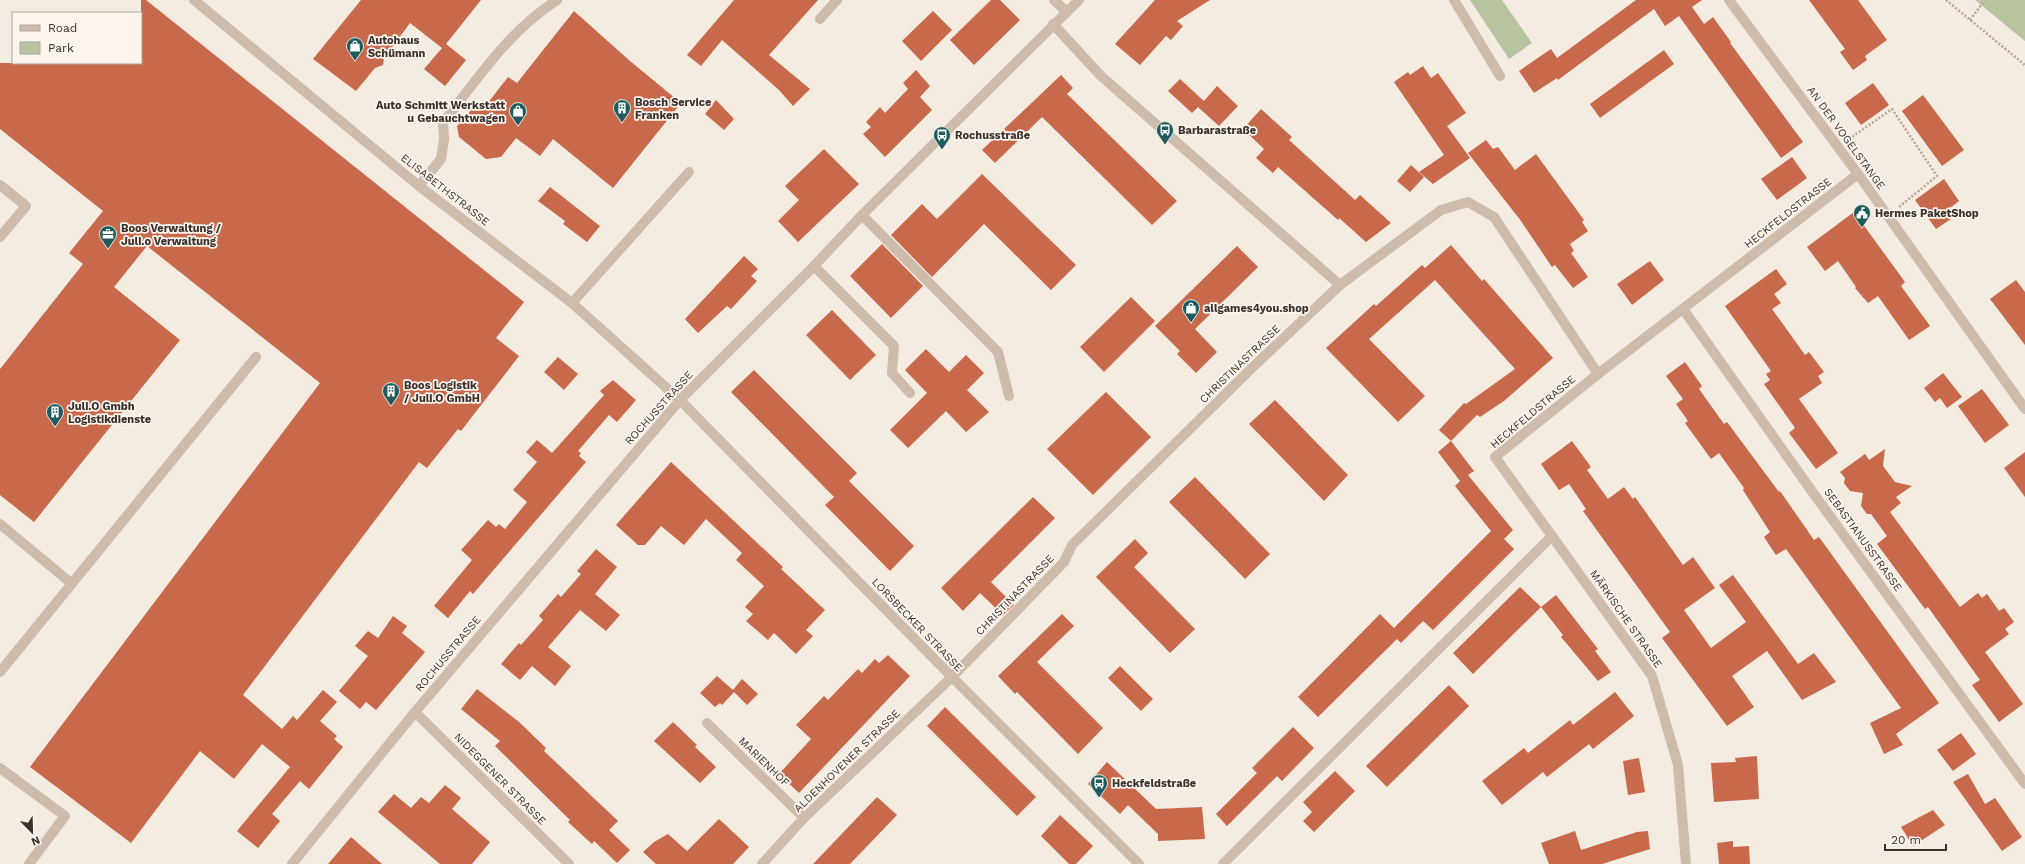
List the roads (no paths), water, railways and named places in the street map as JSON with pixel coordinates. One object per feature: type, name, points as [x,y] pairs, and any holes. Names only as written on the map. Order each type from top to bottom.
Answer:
[{"type":"street","name":"ELISABETHSTRASSE","points":[[194,0],[419,186],[572,303],[680,400]]},
{"type":"street","points":[[419,186],[441,159],[444,139],[443,123],[496,54],[524,26],[557,0]]},
{"type":"street","points":[[820,19],[837,0]]},
{"type":"street","points":[[1054,0],[1067,12]]},
{"type":"street","name":"ROCHUSSTRASSE","points":[[292,864],[415,712],[680,400],[814,266],[862,215],[1053,24],[1079,0]]},
{"type":"street","points":[[1454,0],[1500,76]]},
{"type":"street","name":"AN DER VOGELSTANGE","points":[[1730,0],[1858,174],[2025,409]]},
{"type":"street","points":[[1053,24],[1101,76],[1340,285]]},
{"type":"street","points":[[572,303],[689,172]]},
{"type":"street","name":"HECKFELDSTRASSE","points":[[1552,536],[1495,457],[1598,374],[1858,174]]},
{"type":"street","points":[[0,185],[26,206],[0,237]]},
{"type":"street","name":"CHRISTINASTRASSE","points":[[952,677],[1064,562],[1072,545],[1252,368],[1340,285],[1441,210],[1468,202],[1494,217],[1598,374]]},
{"type":"street","points":[[862,215],[998,352],[1009,396]]},
{"type":"street","points":[[814,266],[894,346],[892,372],[910,393]]},
{"type":"street","name":"SEBASTIANUSSTRASSE","points":[[1683,309],[1811,490],[2025,784]]},
{"type":"street","points":[[0,672],[71,582],[256,357]]},
{"type":"street","name":"LORSBECKER STRASSE","points":[[680,400],[952,677],[1139,864]]},
{"type":"street","points":[[0,524],[71,582]]},
{"type":"street","points":[[1223,864],[1552,536]]},
{"type":"street","name":"MÄRKISCHE STRASSE","points":[[1552,536],[1652,676],[1678,765],[1686,864]]},
{"type":"street","name":"ALDENHOVENER STRASSE","points":[[762,864],[804,818],[952,677]]},
{"type":"street","name":"NIDEGGENER STRASSE","points":[[415,712],[569,864]]},
{"type":"street","name":"MARIENHOF","points":[[707,723],[804,818]]},
{"type":"street","points":[[0,768],[65,816],[29,864]]},
{"type":"place","name":"Autohaus Schümann","points":[[355,61]]},
{"type":"place","name":"Bosch Service Franken","points":[[622,123]]},
{"type":"place","name":"Auto Schmitt Werkstatt u Gebauchtwagen","points":[[518,126]]},
{"type":"place","name":"Barbarastraße","points":[[1165,145]]},
{"type":"place","name":"Rochusstraße","points":[[942,150]]},
{"type":"place","name":"Hermes PaketShop","points":[[1862,228]]},
{"type":"place","name":"Boos Verwaltung / Juli.o Verwaltung","points":[[108,249]]},
{"type":"place","name":"allgames4you.shop","points":[[1191,323]]},
{"type":"place","name":"Boos Logistik / Juli.O GmbH","points":[[391,406]]},
{"type":"place","name":"Juli.O Gmbh Logistikdienste","points":[[55,427]]},
{"type":"place","name":"Heckfeldstraße","points":[[1099,798]]}]
